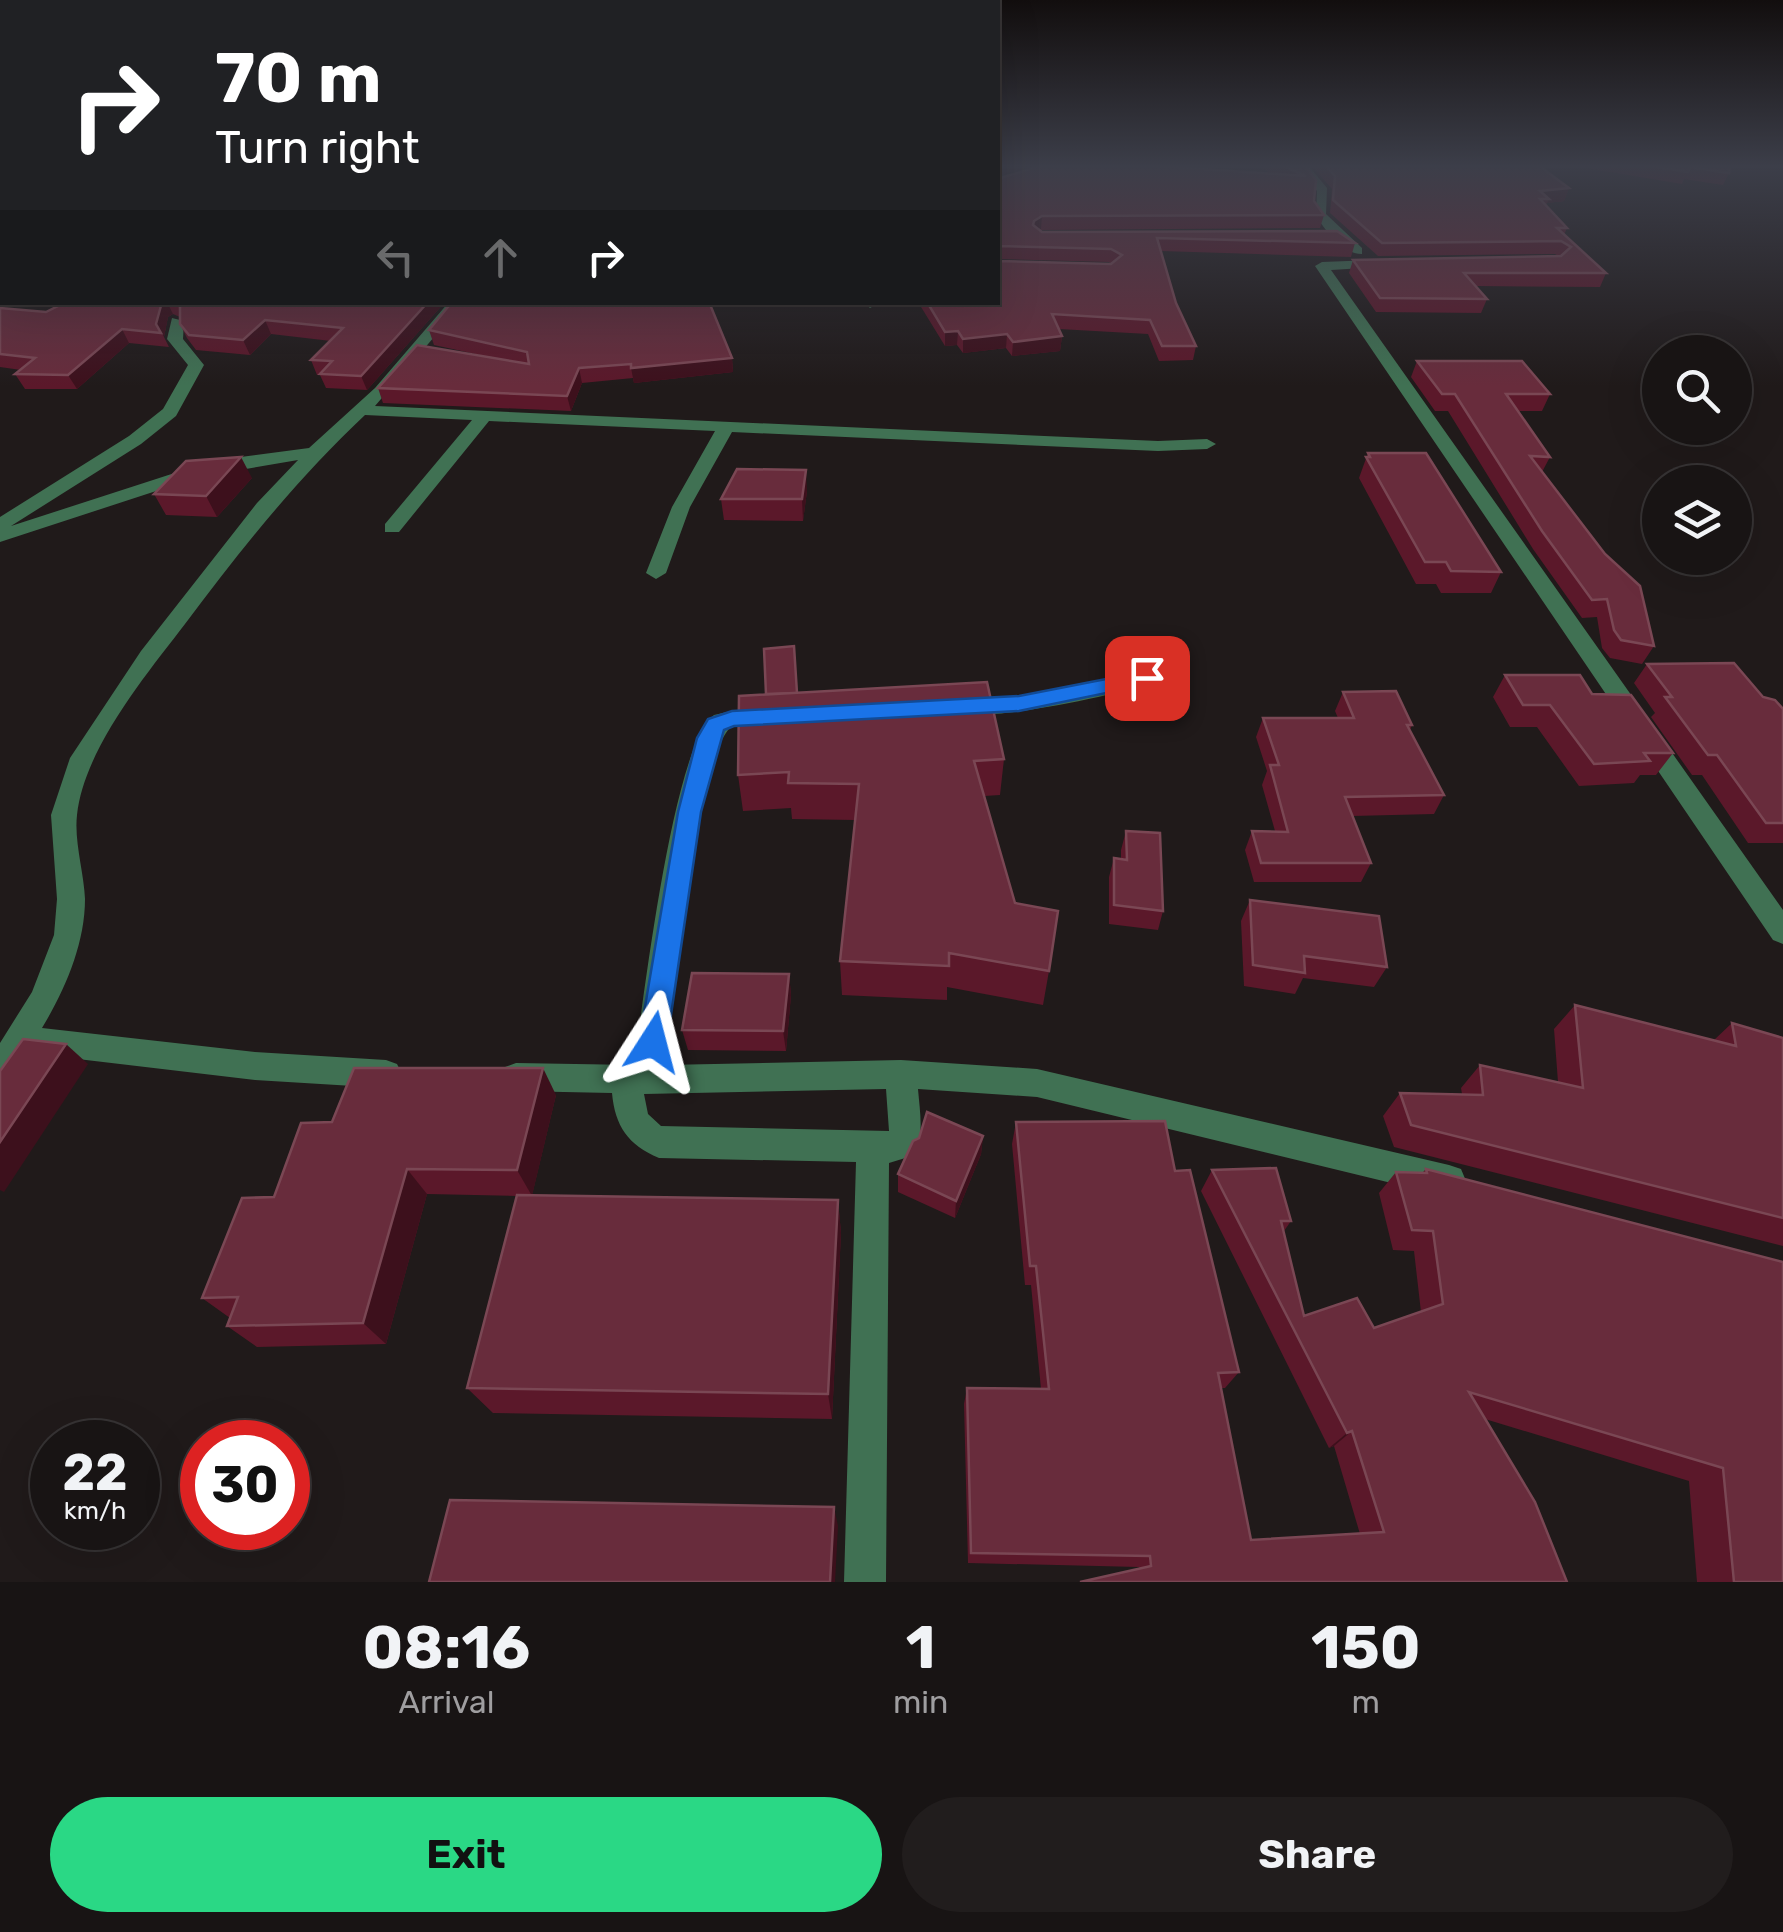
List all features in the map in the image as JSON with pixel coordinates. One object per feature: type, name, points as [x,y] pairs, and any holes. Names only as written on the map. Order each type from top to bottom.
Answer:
[{"type":"street","points":[[1343,239],[1383,264],[1322,266],[1783,932]]},
{"type":"street","points":[[0,1070],[45,996],[68,936],[71,899],[64,815],[82,758],[116,700],[246,529],[314,453],[422,351],[455,305]]},
{"type":"street","points":[[0,525],[135,440],[170,412],[196,365],[175,338],[177,321]]},
{"type":"street","points":[[361,410],[1158,446],[1208,444]]},
{"type":"street","points":[[392,528],[484,416]]},
{"type":"street","points":[[656,572],[682,508],[728,426]]},
{"type":"street","points":[[0,536],[211,465],[270,455],[314,453]]},
{"type":"street","points":[[936,709],[1019,704],[1147,678]]},
{"type":"street","points":[[787,716],[732,718],[716,724],[708,738],[629,1115],[641,1135],[659,1142],[894,1147],[903,1144],[906,1136],[900,1074]]},
{"type":"street","points":[[20,1039],[255,1066],[416,1075]]},
{"type":"street","points":[[484,1077],[637,1080],[900,1074],[980,1078],[1068,1089],[1472,1186]]},
{"type":"street","points":[[865,1582],[873,1147]]},
{"type":"building","points":[[1000,239],[1157,239],[1176,303],[1196,346],[1162,346],[1150,320],[1052,314],[1062,336],[1013,342],[1007,334],[963,339],[958,331],[945,332],[929,305],[1000,305],[1000,261],[1111,264],[1122,255],[1111,249],[1000,246]]},
{"type":"building","points":[[1190,239],[1349,239],[1355,243]]},
{"type":"building","points":[[1377,239],[1569,239],[1606,273],[1464,273],[1487,299],[1380,298],[1353,260],[1561,256],[1571,247],[1561,241],[1382,243]]},
{"type":"building","points":[[60,305],[161,305],[156,324],[161,333],[122,329],[68,375],[15,374],[35,358],[0,354],[0,308],[46,312]]},
{"type":"building","points":[[180,305],[425,305],[361,376],[320,374],[332,361],[311,360],[343,328],[265,320],[243,340],[189,335],[180,324]]},
{"type":"building","points":[[450,305],[710,305],[732,358],[631,368],[631,364],[579,368],[567,396],[378,388],[417,345],[529,364],[527,352],[429,330]]},
{"type":"building","points":[[1417,361],[1522,361],[1550,394],[1506,394],[1550,457],[1530,456],[1605,554],[1640,586],[1654,646],[1621,640],[1614,630],[1607,599],[1592,600],[1542,531],[1455,394],[1442,394]]},
{"type":"building","points":[[1368,453],[1426,453],[1501,572],[1451,571],[1446,562],[1425,562],[1366,457],[1370,457]]},
{"type":"building","points":[[241,457],[206,496],[154,494],[186,461]]},
{"type":"building","points":[[737,469],[806,470],[802,499],[721,499]]},
{"type":"building","points":[[794,646],[797,693],[766,694],[764,649]]},
{"type":"building","points":[[1734,663],[1763,697],[1775,700],[1783,709],[1783,823],[1766,823],[1717,755],[1708,755],[1665,697],[1672,697],[1647,664]]},
{"type":"building","points":[[1505,675],[1580,675],[1592,694],[1631,695],[1673,753],[1644,753],[1650,761],[1594,764],[1550,705],[1523,705]]},
{"type":"building","points":[[987,682],[1004,759],[974,761],[1015,903],[1058,911],[1049,971],[949,953],[949,966],[840,961],[859,784],[788,783],[789,772],[738,775],[739,696]]},
{"type":"building","points":[[1396,691],[1412,725],[1407,725],[1444,795],[1345,797],[1371,863],[1261,863],[1252,831],[1288,832],[1270,765],[1279,765],[1263,718],[1354,718],[1343,692]]},
{"type":"building","points":[[1126,831],[1160,833],[1163,911],[1114,905],[1114,858],[1127,860]]},
{"type":"building","points":[[1250,900],[1379,916],[1387,967],[1304,956],[1305,973],[1253,965]]},
{"type":"building","points":[[692,973],[789,974],[783,1031],[682,1030]]},
{"type":"building","points":[[1575,1005],[1736,1046],[1732,1023],[1783,1038],[1783,1218],[1411,1125],[1400,1093],[1483,1095],[1480,1065],[1583,1088]]},
{"type":"building","points":[[23,1039],[66,1044],[0,1142],[0,1071]]},
{"type":"building","points":[[354,1068],[543,1068],[517,1170],[407,1169],[363,1323],[227,1326],[238,1297],[202,1298],[242,1198],[274,1197],[301,1123],[332,1122]]},
{"type":"building","points":[[927,1112],[983,1136],[956,1201],[898,1174],[913,1141],[919,1138]]},
{"type":"building","points":[[1165,1121],[1175,1171],[1190,1170],[1239,1372],[1218,1373],[1251,1540],[1384,1532],[1352,1431],[1347,1433],[1212,1170],[1276,1168],[1291,1221],[1281,1221],[1304,1316],[1357,1298],[1374,1328],[1443,1304],[1433,1231],[1412,1230],[1396,1172],[1427,1173],[1426,1169],[1783,1262],[1783,1582],[1734,1582],[1723,1468],[1469,1392],[1535,1502],[1567,1582],[1080,1582],[1151,1566],[1150,1556],[971,1553],[967,1388],[1049,1389],[1036,1266],[1030,1266],[1016,1122]]},
{"type":"building","points":[[517,1195],[838,1200],[828,1394],[467,1388]]},
{"type":"building","points":[[450,1500],[834,1507],[830,1582],[429,1582]]},
{"type":"route","points":[[653,1042],[690,812],[708,738],[716,724],[732,718],[1019,704],[1147,678]]}]
